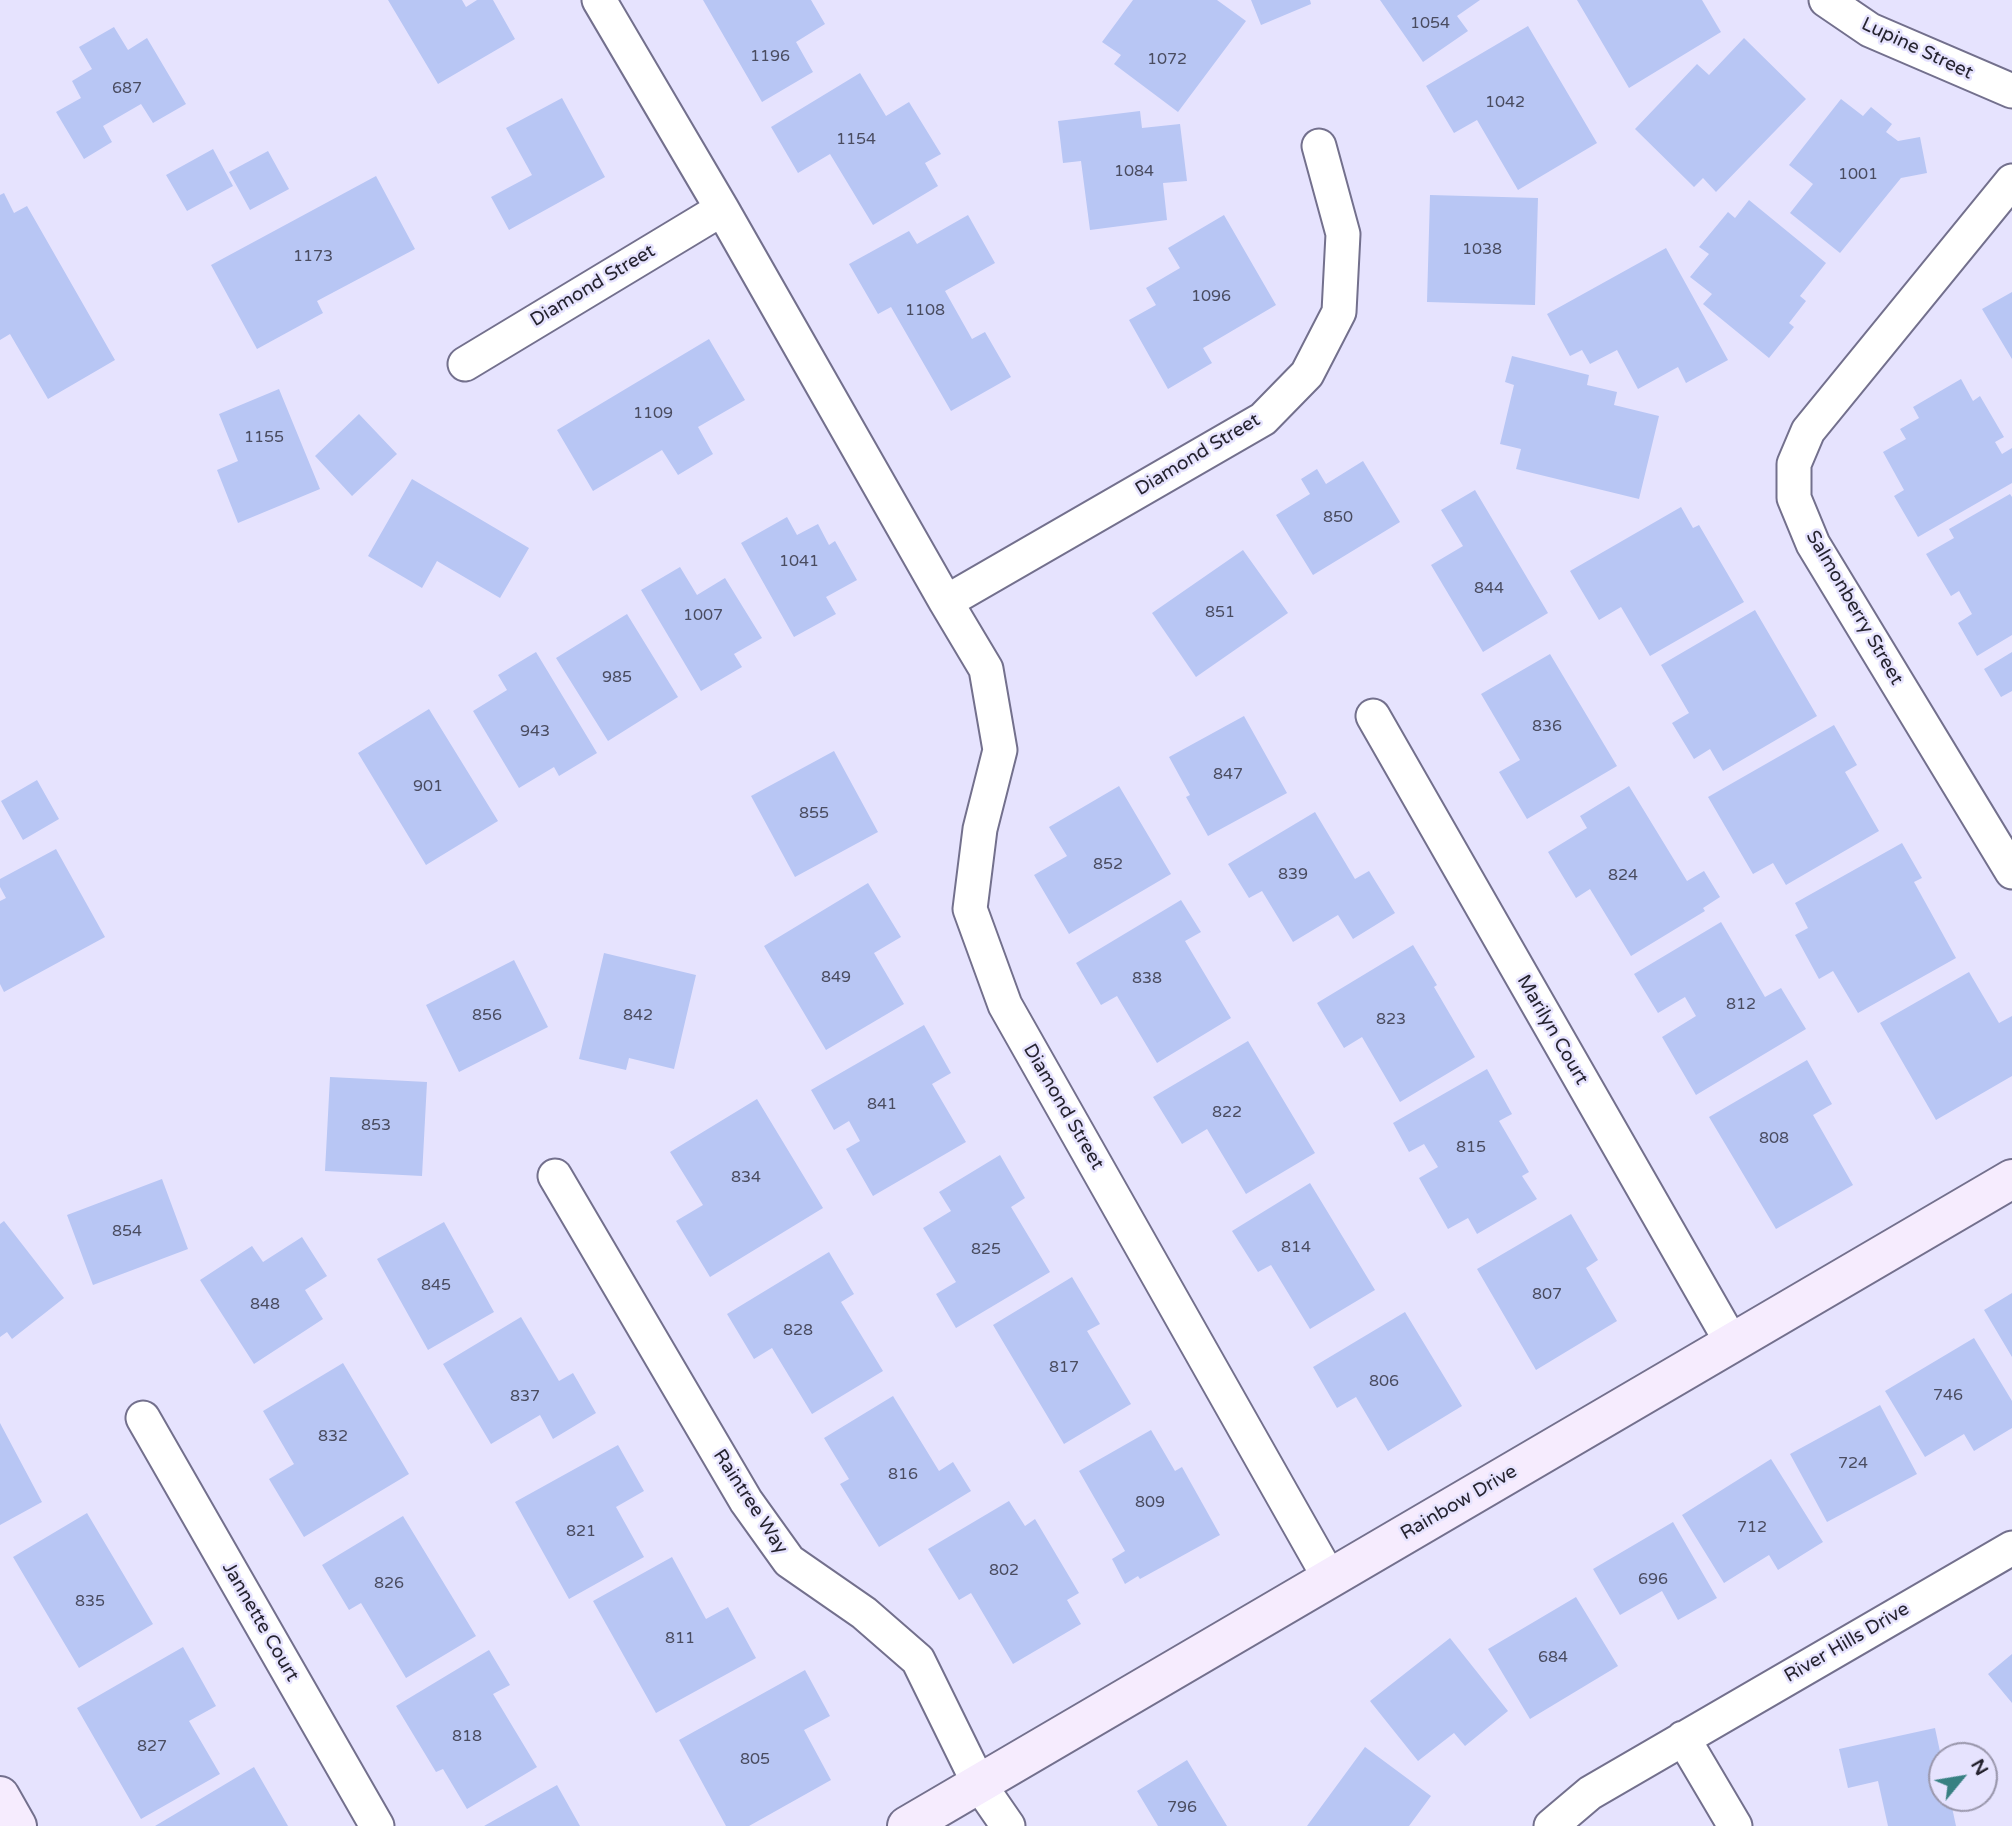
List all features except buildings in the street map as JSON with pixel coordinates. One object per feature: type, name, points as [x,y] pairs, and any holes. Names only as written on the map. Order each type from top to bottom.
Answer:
[{"type":"street","name":"Diamond Street","points":[[599,0],[986,669],[1000,750],[980,829],[970,909],[1005,1004],[1330,1578]]},
{"type":"street","name":"Lupine Street","points":[[1826,0],[1870,30],[2012,91]]},
{"type":"street","name":"Diamond Street","points":[[946,602],[1263,418],[1307,374],[1339,312],[1343,234],[1319,146]]},
{"type":"street","name":"Salmonberry Street","points":[[2012,181],[1808,431],[1794,464],[1794,498],[1813,544],[2012,872]]},
{"type":"street","name":"Diamond Street","points":[[465,364],[722,209]]},
{"type":"street","name":"Marilyn Court","points":[[1373,716],[1732,1343]]},
{"type":"street","name":"Raintree Way","points":[[555,1176],[746,1501],[789,1561],[864,1613],[918,1660],[979,1784],[1008,1826]]},
{"type":"street","name":"Rainbow Drive","points":[[907,1826],[2012,1179]]},
{"type":"street","name":"Jannette Court","points":[[143,1418],[377,1826]]},
{"type":"street","name":"River Hills Drive","points":[[1551,1826],[1590,1793],[2012,1548]]},
{"type":"street","points":[[1683,1738],[1735,1826]]},
{"type":"street","points":[[0,1796],[18,1826]]}]
